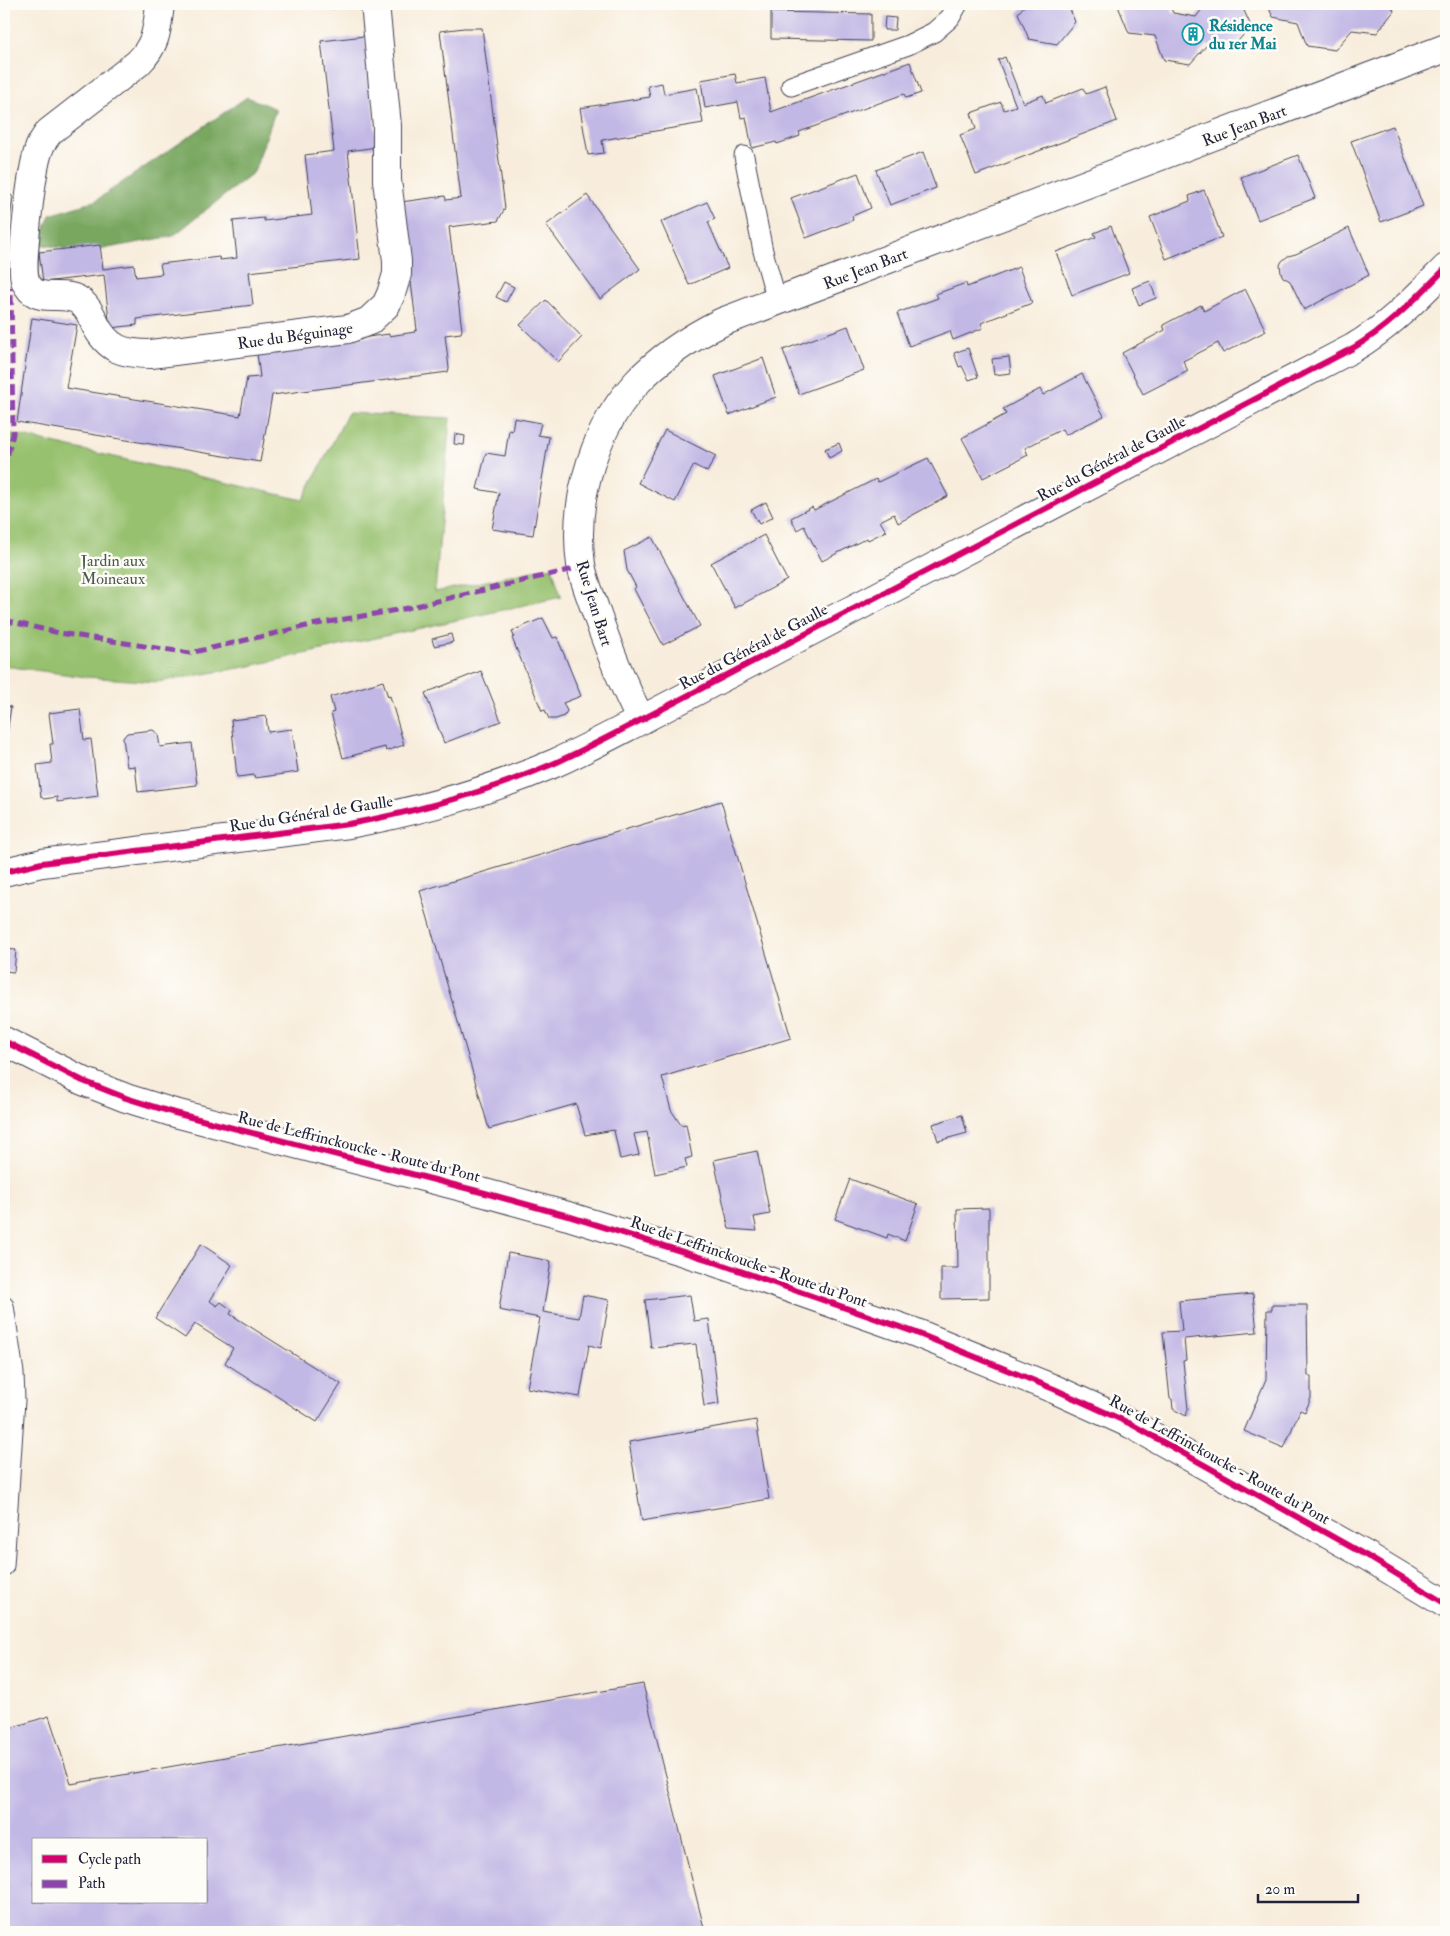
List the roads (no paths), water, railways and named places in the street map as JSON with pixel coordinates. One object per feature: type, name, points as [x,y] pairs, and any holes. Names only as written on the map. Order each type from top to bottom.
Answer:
[{"type":"street","name":"Rue du Béguinage","points":[[16,288],[25,280],[24,260],[32,182],[39,149],[49,132],[138,64],[146,55],[156,35],[160,4]]},
{"type":"street","name":"Rue du Béguinage","points":[[16,288],[35,294],[71,296],[80,301],[86,307],[105,340],[114,347],[130,353],[151,354],[348,329],[369,321],[386,305],[392,294],[397,274],[387,180],[387,126],[375,4]]},
{"type":"street","name":"Rue Jean Bart","points":[[641,720],[614,664],[582,567],[579,527],[580,508],[590,467],[603,429],[614,411],[639,380],[654,366],[686,341],[704,331],[1446,48]]},
{"type":"street","name":"Rue du Général de Gaulle","points":[[4,872],[42,863],[349,824],[392,816],[482,790],[534,771],[579,752],[641,720],[1363,342],[1392,321],[1446,268]]},
{"type":"street","name":"Rue de Leffrinckoucke - Route du Pont","points":[[4,1041],[83,1081],[126,1098],[171,1112],[477,1190],[568,1216],[709,1260],[914,1332],[1062,1392],[1131,1424],[1367,1556],[1446,1604]]},
{"type":"lane","points":[[791,86],[908,45],[934,32],[950,18],[958,4]]},
{"type":"lane","points":[[744,156],[763,250],[777,302]]},
{"type":"lane","points":[[4,1306],[14,1373],[15,1400],[4,1566]]},
{"type":"place","name":"Résidence du 1er Mai","points":[[1193,34]]},
{"type":"park label","name":"Jardin aux Moineaux","points":[[113,569]]}]
